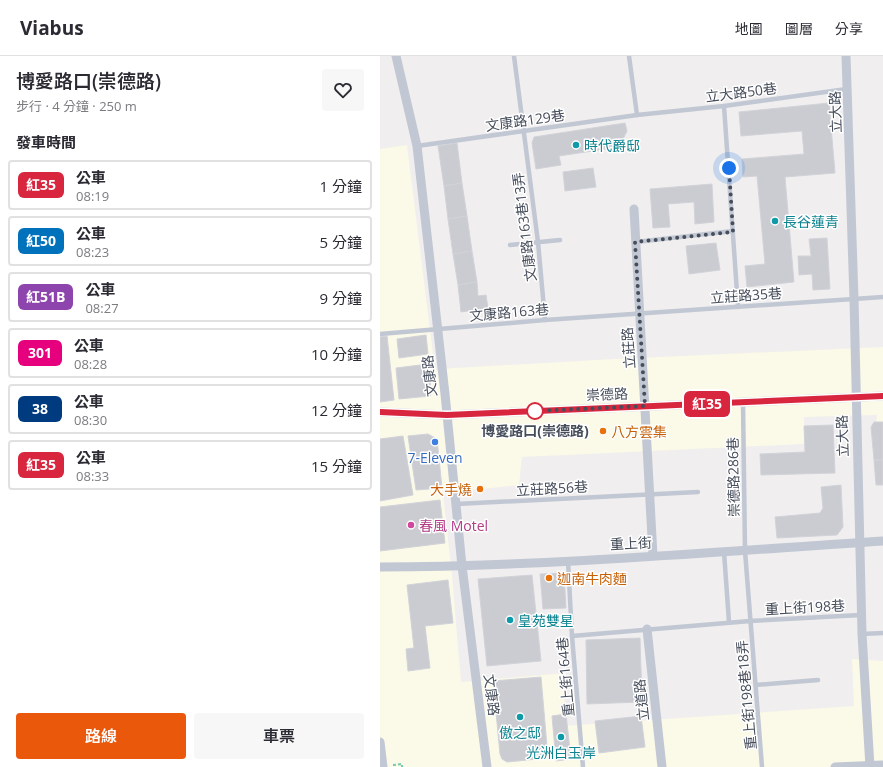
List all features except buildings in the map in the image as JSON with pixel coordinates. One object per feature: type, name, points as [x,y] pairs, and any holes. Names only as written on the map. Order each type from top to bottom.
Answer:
[{"type":"street","name":"文康路","points":[[396,56],[417,146],[438,329],[462,566],[487,767]]},
{"type":"street","name":"立大路","points":[[846,56],[854,299],[861,615],[870,766]]},
{"type":"street","name":"立莊路","points":[[634,209],[653,556]]},
{"type":"street","name":"崇德路","points":[[380,412],[447,415],[883,396]]},
{"type":"street","name":"重上街","points":[[380,567],[462,566],[568,561],[745,551],[883,541]]},
{"type":"street","name":"立道路","points":[[647,629],[662,767]]},
{"type":"street","points":[[380,742],[383,767]]},
{"type":"street","points":[[835,767],[883,765]]},
{"type":"lane","name":"文康路163巷13弄","points":[[514,56],[538,242],[545,320]]},
{"type":"lane","points":[[629,56],[637,115]]},
{"type":"lane","name":"立大路50巷","points":[[637,115],[724,106],[848,89]]},
{"type":"lane","points":[[724,106],[738,307]]},
{"type":"lane","name":"文康路129巷","points":[[417,146],[637,115]]},
{"type":"lane","points":[[635,242],[733,232]]},
{"type":"lane","points":[[510,245],[560,240]]},
{"type":"lane","name":"立莊路35巷","points":[[639,313],[883,297]]},
{"type":"lane","name":"文康路163巷","points":[[380,334],[639,313]]},
{"type":"lane","name":"崇德路286巷","points":[[743,402],[745,551],[750,621]]},
{"type":"lane","name":"立莊路56巷","points":[[456,504],[698,492]]},
{"type":"lane","points":[[724,552],[729,622]]},
{"type":"lane","name":"重上街164巷","points":[[568,561],[572,636],[583,767]]},
{"type":"lane","name":"重上街198巷","points":[[750,621],[861,615]]},
{"type":"lane","points":[[572,636],[750,621]]},
{"type":"lane","name":"重上街198巷18弄","points":[[750,621],[762,767]]},
{"type":"lane","points":[[862,634],[883,633]]},
{"type":"lane","points":[[756,685],[818,680]]},
{"type":"shaded area","points":[[407,145],[435,370],[614,359],[883,347],[883,473],[874,441],[877,415],[804,417],[804,444],[522,457],[519,485],[443,493],[461,682],[566,673],[563,726],[854,706],[852,659],[883,661],[883,767],[380,767],[380,149]]},
{"type":"bus line","name":"紅35","points":[[380,412],[447,415],[883,396]]},
{"type":"place","name":"時代爵邸","points":[[576,145]]},
{"type":"place","name":"長谷蓮青","points":[[775,221]]},
{"type":"place","name":"博愛路口(崇德路)","points":[[535,411]]},
{"type":"place","name":"八方雲集","points":[[603,431]]},
{"type":"place","name":"7-Eleven","points":[[435,442]]},
{"type":"place","name":"大手燒","points":[[480,489]]},
{"type":"place","name":"春風 Motel","points":[[411,525]]},
{"type":"place","name":"迦南牛肉麵","points":[[549,578]]},
{"type":"place","name":"皇苑雙星","points":[[510,620]]},
{"type":"place","name":"傲之邸","points":[[520,717]]},
{"type":"place","name":"光洲白玉岸","points":[[561,737]]},
{"type":"route","points":[[535,411],[645,406],[635,242],[733,232],[729,168]]}]
